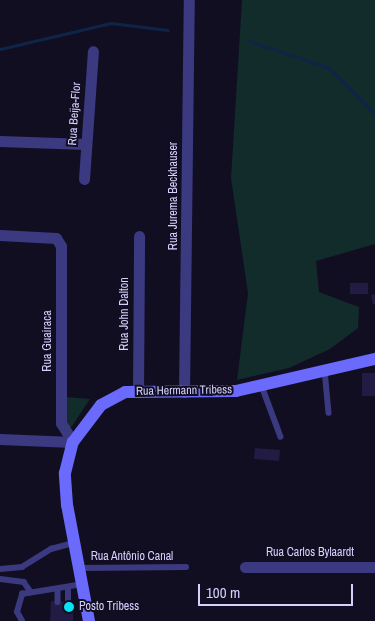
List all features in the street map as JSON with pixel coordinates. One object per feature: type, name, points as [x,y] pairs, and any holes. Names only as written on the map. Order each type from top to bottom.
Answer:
[{"type":"main road","name":"Rua Hermann Tribess","points":[[88,621],[65,478],[73,442],[101,405],[114,396],[138,392],[184,392],[262,386],[325,368],[375,358]]},
{"type":"street","name":"Rua Jurema Beckhauser","points":[[184,392],[188,0]]},
{"type":"street","name":"Rua Beija-Flor","points":[[84,179],[93,51]]},
{"type":"street","points":[[0,141],[86,144]]},
{"type":"street","name":"Rua Guairaca","points":[[0,235],[56,238],[62,250],[61,423],[73,442]]},
{"type":"street","name":"Rua John Dalton","points":[[138,236],[138,392]]},
{"type":"street","points":[[0,439],[73,442]]},
{"type":"street","name":"Rua Carlos Bylaardt","points":[[245,567],[375,567]]},
{"type":"lane","points":[[325,368],[329,413]]},
{"type":"lane","points":[[262,386],[281,437]]},
{"type":"lane","points":[[0,569],[22,567],[50,549],[74,543]]},
{"type":"lane","name":"Rua Antônio Canal","points":[[79,568],[186,567]]},
{"type":"lane","points":[[0,580],[24,582],[31,592]]},
{"type":"lane","points":[[22,621],[18,616],[19,597],[31,592],[58,590],[83,584]]},
{"type":"lane","points":[[68,588],[68,602]]},
{"type":"lane","points":[[58,590],[58,602]]},
{"type":"green space","points":[[242,0],[375,0],[375,244],[316,261],[319,292],[359,307],[358,328],[330,349],[289,368],[237,380],[248,293],[231,178]]},
{"type":"green space","points":[[65,397],[90,399],[68,432],[65,428]]},
{"type":"building","points":[[350,283],[368,283],[368,294],[350,294]]},
{"type":"building","points":[[375,294],[375,304],[373,304],[371,295]]},
{"type":"building","points":[[362,373],[375,373],[375,396],[362,396]]},
{"type":"building","points":[[255,448],[280,450],[279,461],[254,459]]},
{"type":"building","points":[[51,601],[74,603],[73,621],[50,621]]},
{"type":"waterway","points":[[0,49],[111,23],[168,30]]},
{"type":"waterway","points":[[249,41],[329,68],[375,114]]},
{"type":"place","name":"Posto Tribess","points":[[69,607]]}]
